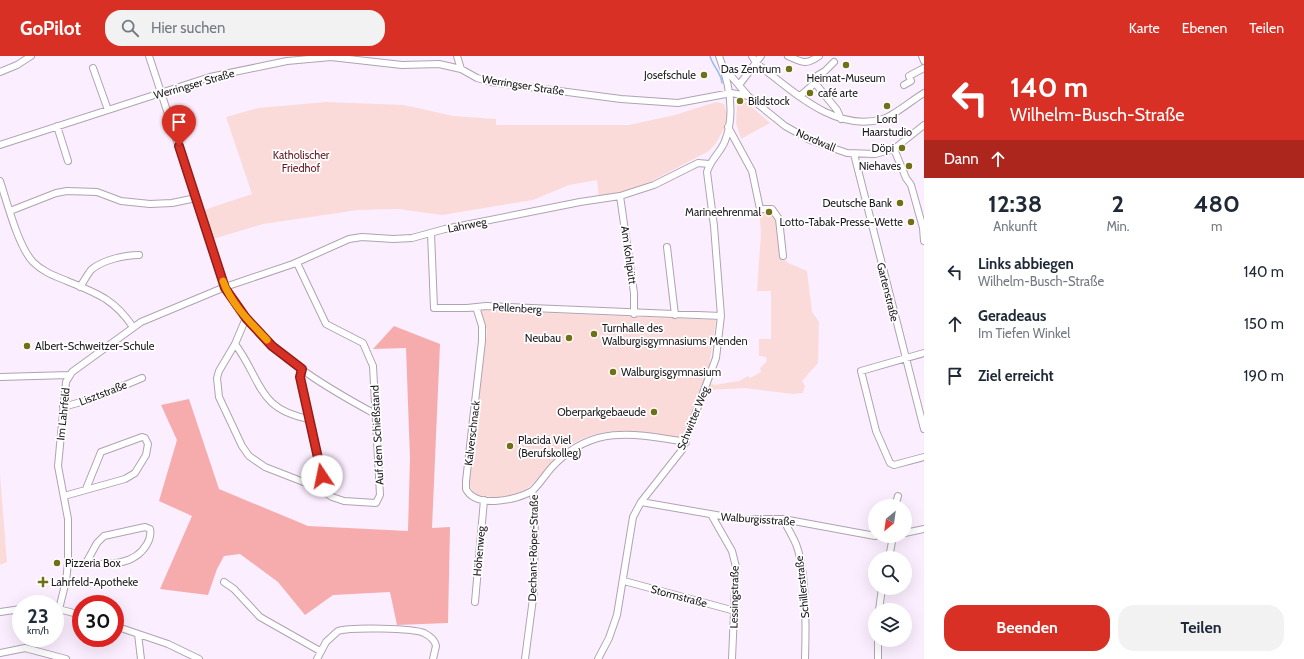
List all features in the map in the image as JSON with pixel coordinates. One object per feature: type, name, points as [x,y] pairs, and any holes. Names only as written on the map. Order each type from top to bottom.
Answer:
[{"type":"street","points":[[0,72],[17,65],[31,56]]},
{"type":"street","points":[[149,56],[225,288],[246,318],[272,346],[328,388],[377,415]]},
{"type":"street","points":[[457,56],[461,69]]},
{"type":"street","points":[[709,164],[725,142],[728,127],[731,93],[719,56]]},
{"type":"street","points":[[752,56],[756,63],[800,96],[818,108],[841,119],[861,122],[884,118],[924,93]]},
{"type":"street","points":[[739,85],[761,56]]},
{"type":"street","points":[[788,56],[803,63],[810,62],[819,56]]},
{"type":"street","points":[[922,56],[924,62]]},
{"type":"street","name":"Werringser Straße","points":[[0,145],[210,77],[287,59],[331,57],[402,65],[439,64],[461,69],[477,78],[491,82],[621,98],[678,103],[731,93]]},
{"type":"street","points":[[834,62],[825,71],[815,77],[815,83],[837,110],[841,119]]},
{"type":"street","name":"Nordwall","points":[[723,67],[748,96],[799,135],[827,147],[854,154],[875,154],[894,149]]},
{"type":"street","points":[[93,68],[108,110]]},
{"type":"street","points":[[904,85],[911,81],[909,76],[924,68]]},
{"type":"street","points":[[800,96],[815,83]]},
{"type":"street","name":"Nordwall","points":[[731,93],[748,96]]},
{"type":"street","points":[[924,125],[894,149],[906,178],[911,185],[923,228],[924,239]]},
{"type":"street","points":[[56,126],[68,162]]},
{"type":"street","points":[[728,127],[752,171],[760,209],[772,209],[777,215],[782,256]]},
{"type":"street","name":"Gartenstraße","points":[[854,154],[924,429]]},
{"type":"street","name":"Lahrweg","points":[[225,288],[297,263],[356,237],[406,239],[580,202],[620,196],[654,185],[698,163],[709,164]]},
{"type":"street","name":"Schwitter Weg","points":[[598,659],[609,638],[617,615],[624,581],[631,524],[641,502],[677,457],[686,442],[714,364],[721,316],[714,226],[707,172],[709,164]]},
{"type":"street","points":[[0,180],[26,252],[33,262],[53,276],[101,295],[117,306],[133,327]]},
{"type":"street","points":[[10,211],[56,193],[67,191],[97,192],[121,201],[150,204],[172,203],[196,198]]},
{"type":"street","name":"Am Kohlpütt","points":[[620,196],[634,293],[634,314]]},
{"type":"street","name":"Pellenberg","points":[[431,233],[434,308],[486,306],[634,314],[721,316]]},
{"type":"street","points":[[667,247],[675,315]]},
{"type":"street","points":[[80,287],[91,271],[100,264],[130,255],[139,254]]},
{"type":"street","name":"Auf dem Schießstand","points":[[297,263],[326,324],[363,343],[373,366],[377,415],[380,495],[376,503],[344,501],[332,497],[319,488]]},
{"type":"street","name":"Im Lahrfeld","points":[[61,595],[66,581],[68,563],[68,519],[58,466],[66,382],[69,375],[133,327],[225,288]]},
{"type":"street","name":"Kalverschnack","points":[[476,307],[482,326],[482,349],[466,485],[468,492],[472,496],[484,500]]},
{"type":"street","points":[[246,318],[235,344],[219,371],[217,378],[219,397],[242,446],[249,456],[265,467],[319,488],[322,476],[300,377],[302,369]]},
{"type":"street","points":[[235,344],[269,401],[285,412],[310,419]]},
{"type":"street","points":[[924,353],[861,372],[876,432],[886,456],[894,465],[924,457]]},
{"type":"street","points":[[0,377],[69,375]]},
{"type":"street","name":"Lisztstraße","points":[[63,407],[92,399],[142,378]]},
{"type":"street","name":"Dechant-Röper-Straße","points":[[525,659],[534,591],[535,504],[532,491],[549,469],[571,449],[595,438],[627,434],[686,442]]},
{"type":"street","points":[[64,496],[125,479],[135,473],[146,455],[148,444],[145,438],[142,437],[101,452],[86,489]]},
{"type":"street","points":[[484,500],[509,499],[532,491]]},
{"type":"street","name":"Höhenweg","points":[[475,602],[484,500]]},
{"type":"street","name":"Walburgisstraße","points":[[641,502],[712,516],[739,519],[783,519],[868,535]]},
{"type":"street","name":"Lessingstraße","points":[[712,516],[727,542],[734,560],[736,577],[732,659]]},
{"type":"street","name":"Schillerstraße","points":[[783,519],[796,544],[802,574],[806,625],[805,659]]},
{"type":"street","points":[[68,563],[86,563],[116,563],[134,558],[144,549],[151,534],[150,529],[144,527],[104,536],[99,540],[86,563]]},
{"type":"street","points":[[912,532],[924,529]]},
{"type":"street","name":"Stormstraße","points":[[624,581],[734,611]]},
{"type":"street","points":[[224,582],[234,589],[260,617],[320,652]]},
{"type":"street","points":[[0,612],[12,610]]},
{"type":"street","points":[[124,629],[168,644],[199,659]]},
{"type":"street","points":[[317,659],[332,635],[342,630],[414,630],[424,633],[433,639],[436,651],[433,659]]},
{"type":"street","points":[[138,634],[141,659]]},
{"type":"street","points":[[878,647],[878,659]]},
{"type":"street","points":[[0,653],[25,648],[66,659]]},
{"type":"green space","points":[[745,101],[770,123],[741,139],[736,123],[737,104]]},
{"type":"green space","name":"Katholischer Friedhof","points":[[326,102],[404,105],[453,116],[496,119],[496,125],[629,125],[675,115],[716,102],[724,104],[727,114],[726,125],[716,143],[709,151],[644,185],[599,198],[597,180],[569,185],[533,200],[442,215],[398,209],[358,210],[263,224],[213,239],[204,210],[252,194],[226,117],[258,108]]},
{"type":"green space","points":[[759,209],[775,212],[782,256],[788,263],[807,271],[812,312],[819,322],[818,363],[802,381],[805,386],[803,393],[793,394],[745,388],[707,390],[709,382],[714,385],[739,381],[748,376],[750,378],[761,372],[760,368],[767,361],[766,357],[759,356],[759,339],[771,339],[771,291],[757,291],[761,233]]},
{"type":"green space","points":[[481,310],[716,320],[709,366],[684,438],[633,431],[596,434],[584,438],[568,447],[556,457],[537,480],[526,489],[514,495],[497,497],[474,494],[469,484],[487,331]]},
{"type":"green space","points":[[0,475],[7,562],[0,565]]},
{"type":"shaded area","points":[[394,326],[440,344],[432,528],[450,527],[448,623],[397,625],[390,592],[333,595],[305,615],[278,582],[240,554],[224,556],[217,569],[208,595],[160,589],[192,516],[159,501],[177,440],[161,405],[189,399],[219,489],[308,526],[408,531],[410,458],[406,348],[373,349]]},
{"type":"waterway","points":[[710,56],[722,83]]},
{"type":"slow traffic","points":[[223,281],[225,288],[246,318],[267,340]]},
{"type":"place","name":"Heimat-Museum","points":[[846,65]]},
{"type":"place","name":"Das Zentrum","points":[[789,69]]},
{"type":"place","name":"Josefschule","points":[[704,75]]},
{"type":"place","name":"café arte","points":[[810,93]]},
{"type":"place","name":"Bildstock","points":[[740,101]]},
{"type":"place","name":"Lord Haarstudio","points":[[887,106]]},
{"type":"place","name":"Döpi","points":[[902,148]]},
{"type":"place","name":"Niehaves","points":[[909,166]]},
{"type":"place","name":"Deutsche Bank","points":[[900,203]]},
{"type":"place","name":"Marineehrenmal","points":[[769,212]]},
{"type":"place","name":"Lotto-Tabak-Presse-Wette","points":[[911,222]]},
{"type":"place","name":"Turnhalle des Walburgisgymnasiums Menden","points":[[594,334]]},
{"type":"place","name":"Neubau","points":[[569,338]]},
{"type":"place","name":"Albert-Schweitzer-Schule","points":[[27,346]]},
{"type":"place","name":"Walburgisgymnasium","points":[[613,372]]},
{"type":"place","name":"Oberparkgebaeude","points":[[654,412]]},
{"type":"place","name":"Placida Viel (Berufskolleg)","points":[[510,446]]},
{"type":"place","name":"Pizzeria Box","points":[[57,563]]},
{"type":"place","name":"Lahrfeld-Apotheke","points":[[43,582]]},
{"type":"route","points":[[179,146],[225,288],[246,318],[272,346],[302,369],[300,377],[322,476]]}]
